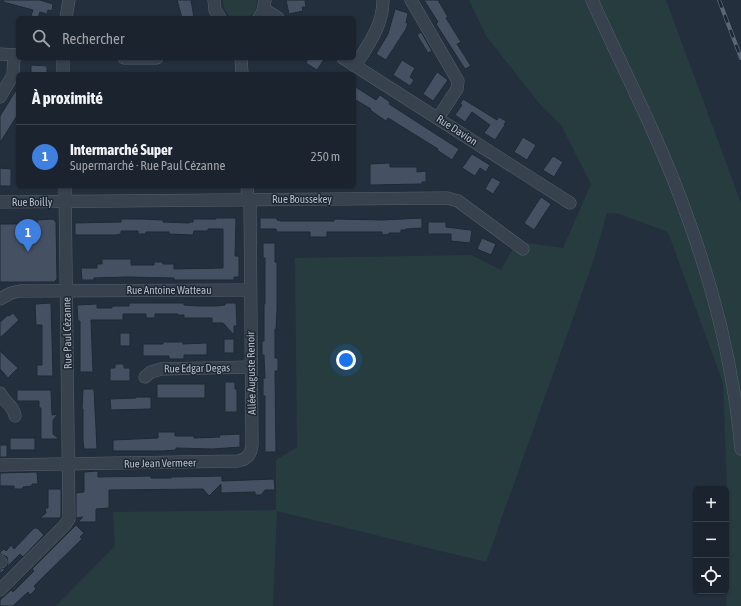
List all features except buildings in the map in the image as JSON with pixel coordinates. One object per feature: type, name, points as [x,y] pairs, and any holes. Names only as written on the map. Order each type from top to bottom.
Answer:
[{"type":"street","points":[[66,16],[69,0]]},
{"type":"street","points":[[214,0],[215,10],[219,16]]},
{"type":"street","points":[[355,66],[378,28],[382,15],[383,0]]},
{"type":"street","points":[[411,0],[458,81],[457,89],[438,118]]},
{"type":"street","points":[[592,0],[662,153],[699,250],[731,373],[738,415],[741,449]]},
{"type":"street","points":[[263,9],[275,16]]},
{"type":"street","points":[[0,54],[16,55],[13,75],[0,97]]},
{"type":"street","points":[[63,60],[63,72]]},
{"type":"street","points":[[241,60],[242,72]]},
{"type":"street","name":"Rue Davion","points":[[346,60],[570,203]]},
{"type":"street","name":"Rue Paul Cézanne","points":[[0,590],[5,567],[67,523],[69,514],[65,188]]},
{"type":"street","points":[[247,188],[249,200],[250,290]]},
{"type":"street","name":"Rue Boussekey","points":[[65,201],[450,199],[458,201],[523,249]]},
{"type":"street","name":"Rue Boilly","points":[[0,202],[65,201]]},
{"type":"street","name":"Rue Antoine Watteau","points":[[0,299],[8,294],[17,292],[250,290]]},
{"type":"street","name":"Allée Auguste Renoir","points":[[249,455],[252,444],[250,290]]},
{"type":"street","name":"Rue Edgar Degas","points":[[145,377],[151,372],[161,369],[251,367]]},
{"type":"street","points":[[0,393],[2,398],[13,409],[16,416]]},
{"type":"street","name":"Rue Jean Vermeer","points":[[0,465],[238,461],[249,455]]},
{"type":"green space","points":[[223,0],[257,0],[255,10],[248,16],[230,16],[224,6]]},
{"type":"green space","points":[[469,0],[666,0],[741,203],[741,606],[726,606],[727,594],[729,594],[729,486],[727,486],[723,383],[668,232],[619,214],[607,213],[593,262],[486,562],[277,511],[273,606],[56,606],[115,546],[113,512],[276,510],[276,460],[297,447],[295,258],[471,255],[501,270],[513,248],[524,251],[527,243],[563,248],[591,184],[561,125],[543,108],[486,36]]},
{"type":"railway","points":[[719,0],[741,58]]},
{"type":"place","name":"Intermarché Super","points":[[28,252]]}]
